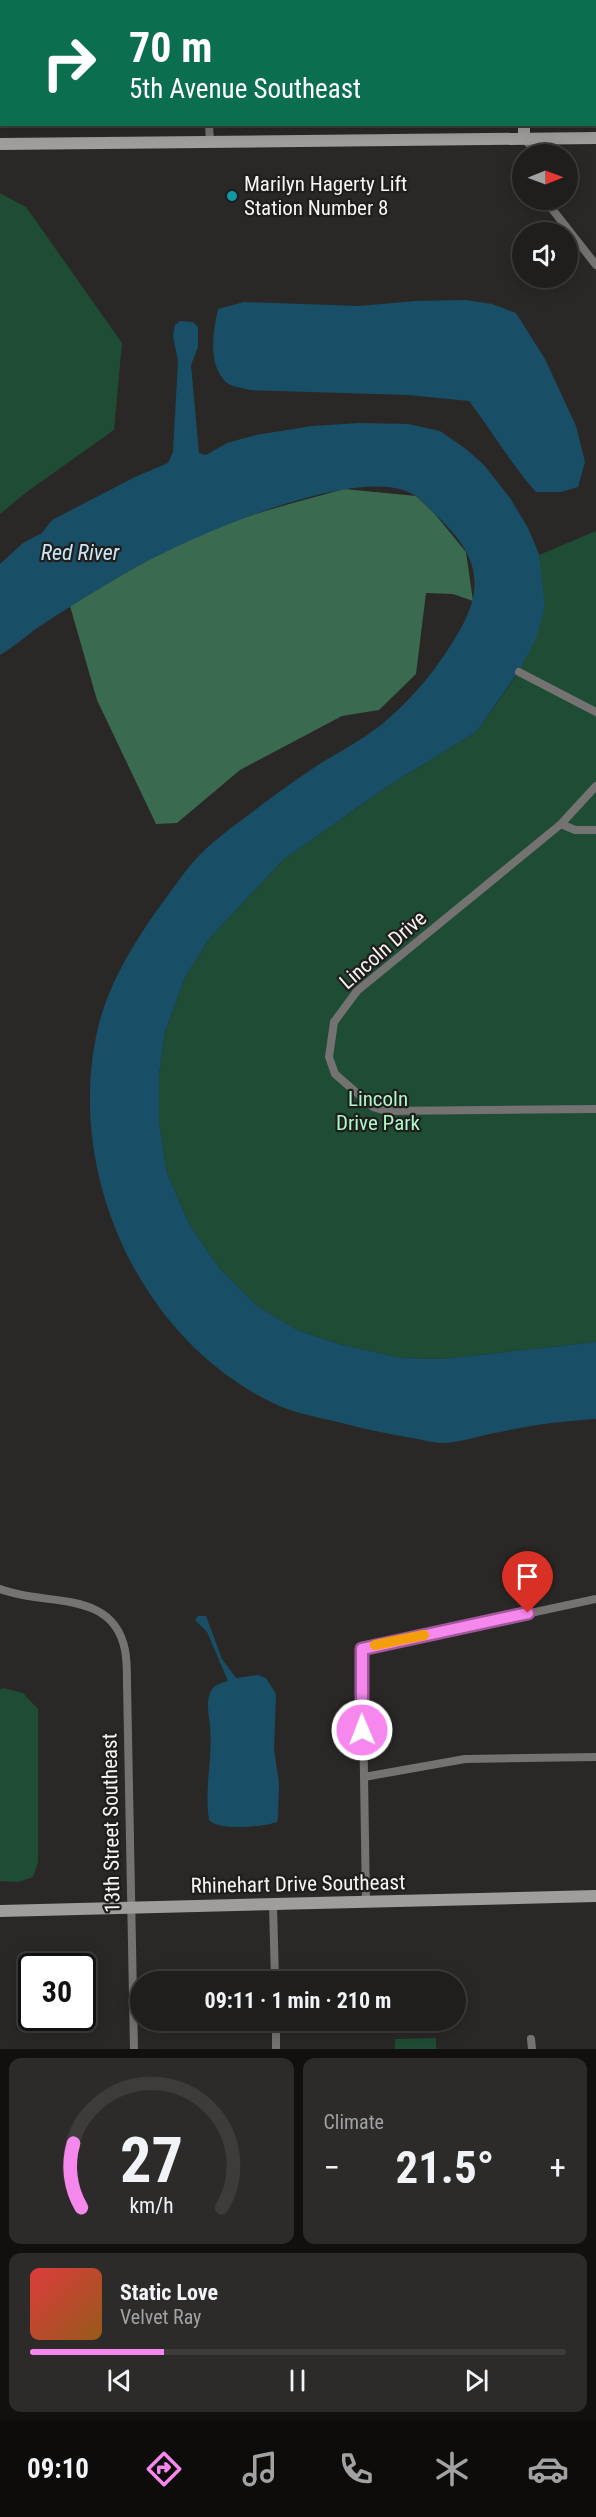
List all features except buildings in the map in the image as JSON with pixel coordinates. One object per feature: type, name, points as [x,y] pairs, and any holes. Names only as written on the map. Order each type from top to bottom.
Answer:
[{"type":"street","points":[[209,126],[210,142]]},
{"type":"street","points":[[524,126],[524,139],[529,144]]},
{"type":"street","points":[[0,144],[596,138]]},
{"type":"street","points":[[553,210],[596,265]]},
{"type":"street","points":[[519,672],[596,712]]},
{"type":"street","name":"Lincoln Drive","points":[[596,786],[561,824],[357,991],[334,1022],[329,1057],[335,1074],[373,1107],[386,1111],[596,1109]]},
{"type":"street","points":[[561,824],[575,830],[596,830]]},
{"type":"street","name":"13th Street Southeast","points":[[0,1589],[30,1598],[75,1602],[95,1608],[116,1627],[125,1650],[134,2049]]},
{"type":"street","points":[[366,1902],[362,1649],[596,1599]]},
{"type":"street","points":[[364,1777],[465,1759],[596,1757]]},
{"type":"street","name":"Rhinehart Drive Southeast","points":[[0,1911],[596,1896]]},
{"type":"street","points":[[273,1904],[275,1971]]},
{"type":"street","points":[[276,2031],[276,2049]]},
{"type":"street","points":[[531,2039],[532,2049]]},
{"type":"green space","points":[[0,193],[26,207],[122,343],[114,430],[28,491],[0,514]]},
{"type":"green space","points":[[344,489],[416,496],[434,513],[466,552],[473,601],[453,594],[426,593],[416,674],[379,710],[342,716],[240,770],[177,823],[156,824],[97,700],[70,606],[152,558],[203,533],[255,514]]},
{"type":"green space","name":"Lincoln Drive Park","points":[[596,531],[596,1342],[443,1359],[402,1358],[339,1344],[297,1330],[257,1306],[220,1269],[189,1224],[167,1173],[159,1123],[159,1075],[165,1032],[185,977],[209,939],[283,860],[385,788],[476,732],[519,672],[539,555]]},
{"type":"green space","points":[[3,1688],[23,1693],[38,1709],[38,1862],[33,1877],[18,1882],[0,1881],[0,1690]]},
{"type":"green space","points":[[436,2038],[436,2049],[395,2049],[395,2039]]},
{"type":"water","points":[[466,300],[492,304],[516,313],[545,359],[576,426],[585,462],[578,487],[561,492],[536,492],[469,401],[408,395],[250,390],[227,383],[216,367],[213,338],[218,309],[244,302],[359,306],[415,301]]},
{"type":"water","name":"Red River","points":[[180,321],[193,322],[198,327],[198,347],[191,365],[199,453],[206,455],[227,443],[256,435],[312,426],[359,423],[408,424],[440,431],[484,465],[510,498],[528,528],[539,554],[545,608],[536,639],[519,671],[476,732],[385,788],[283,860],[209,939],[185,977],[165,1032],[159,1075],[159,1123],[167,1173],[189,1224],[220,1269],[257,1306],[297,1330],[339,1344],[402,1358],[443,1359],[596,1342],[596,1419],[536,1425],[456,1442],[441,1443],[362,1428],[275,1404],[229,1376],[188,1341],[154,1299],[126,1253],[106,1202],[94,1149],[90,1095],[95,1042],[108,996],[130,952],[156,911],[192,863],[208,847],[292,782],[374,730],[405,704],[436,667],[461,628],[471,606],[474,587],[473,570],[468,554],[446,525],[416,496],[390,487],[356,488],[316,495],[273,508],[190,541],[107,584],[37,628],[0,655],[0,564],[23,543],[42,533],[52,520],[135,477],[168,463],[173,452],[178,361],[173,336],[175,325]]},
{"type":"water","points":[[198,1616],[206,1616],[222,1659],[236,1678],[258,1675],[266,1678],[276,1694],[274,1749],[279,1784],[277,1822],[231,1827],[209,1820],[207,1797],[211,1738],[208,1701],[213,1688],[228,1681],[207,1632],[195,1620]]},
{"type":"slow traffic","points":[[375,1645],[424,1635]]},
{"type":"place","name":"Marilyn Hagerty Lift Station Number 8","points":[[232,196]]},
{"type":"route","points":[[362,1730],[362,1649],[528,1613]]}]
